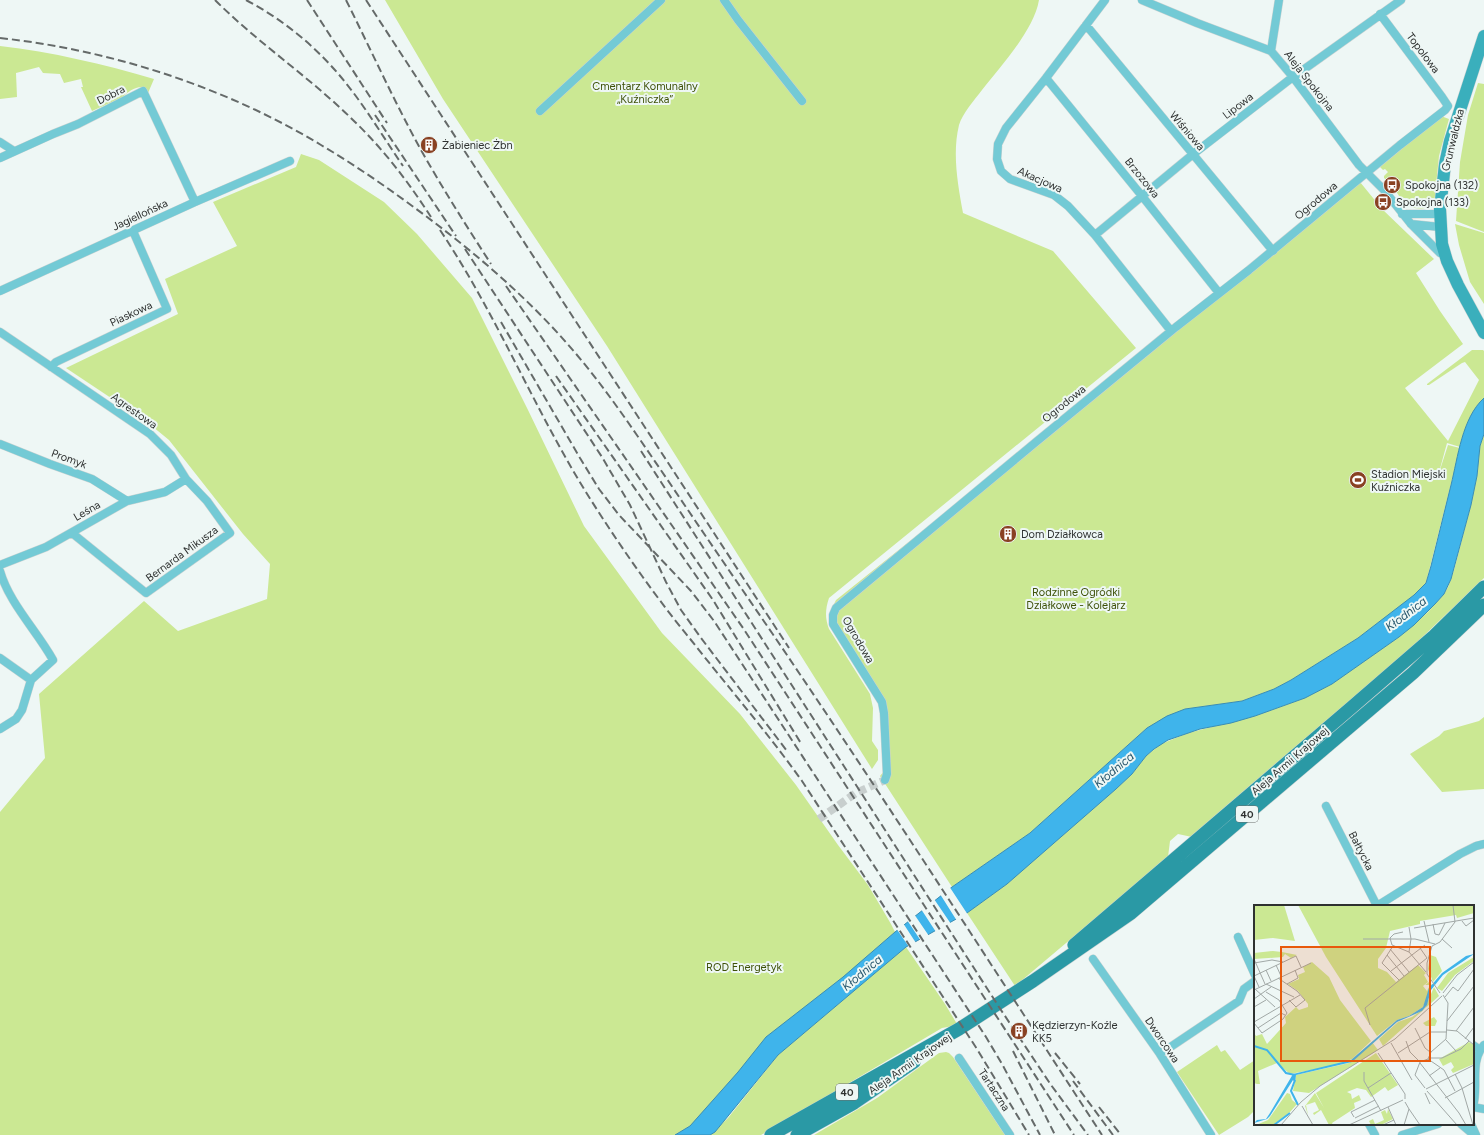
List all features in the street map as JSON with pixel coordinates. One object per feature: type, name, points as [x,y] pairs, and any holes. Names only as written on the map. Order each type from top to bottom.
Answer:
[{"type":"main road","name":"Aleja Armii Krajowej","points":[[1018,991],[1078,942],[1434,636],[1484,587]]},
{"type":"main road","name":"Aleja Armii Krajowej","points":[[797,1135],[878,1088],[959,1029],[1018,991],[1130,914],[1413,673],[1484,605]]},
{"type":"main road","name":"Aleja Armii Krajowej","points":[[771,1135],[959,1029]]},
{"type":"street","points":[[540,111],[661,0]]},
{"type":"street","points":[[724,0],[802,101]]},
{"type":"street","name":"Akacjowa","points":[[1105,0],[1006,128],[998,144],[998,159],[1001,171],[1010,179],[1054,195],[1068,206],[1095,236],[1171,331]]},
{"type":"street","name":"Aleja Spokojna","points":[[1142,0],[1271,51],[1293,77],[1359,165],[1384,190],[1411,224],[1440,253],[1444,252]]},
{"type":"street","points":[[1271,51],[1279,0]]},
{"type":"street","name":"Lipowa","points":[[1095,236],[1192,155],[1293,77],[1400,0]]},
{"type":"street","name":"Topolowa","points":[[1380,14],[1448,106]]},
{"type":"street","name":"Wiśniowa","points":[[1086,25],[1192,155],[1273,251]]},
{"type":"street","name":"Grunwaldzka","points":[[1484,36],[1450,141],[1445,164],[1440,214],[1440,227],[1444,252],[1450,269],[1484,333]]},
{"type":"street","name":"Brzozowa","points":[[1046,78],[1219,293]]},
{"type":"street","name":"Dobra","points":[[0,158],[78,124],[143,91],[195,202]]},
{"type":"street","name":"Ogrodowa","points":[[886,777],[884,713],[882,702],[833,624],[833,615],[836,608],[1171,331],[1273,251],[1448,106]]},
{"type":"street","points":[[0,142],[14,151]]},
{"type":"street","name":"Jagiellońska","points":[[0,291],[195,202],[290,161]]},
{"type":"street","points":[[1402,214],[1440,214]]},
{"type":"street","points":[[1411,224],[1440,227]]},
{"type":"street","name":"Piaskowa","points":[[50,367],[56,362],[167,309],[133,231]]},
{"type":"street","name":"Agrestowa","points":[[0,332],[150,434],[172,455],[186,479],[207,501],[230,533]]},
{"type":"street","name":"Promyk","points":[[0,444],[92,479],[127,501]]},
{"type":"street","name":"Leśna","points":[[0,566],[46,547],[127,501],[166,492],[186,479]]},
{"type":"street","name":"Bernarda Mikusza","points":[[72,533],[146,593],[230,533]]},
{"type":"street","points":[[0,571],[2,580],[13,600],[53,660],[31,680],[22,710],[16,719],[0,730]]},
{"type":"street","points":[[0,658],[31,680]]},
{"type":"street","name":"Bałtycka","points":[[1326,806],[1376,905]]},
{"type":"street","points":[[1379,905],[1460,854],[1476,846],[1484,844]]},
{"type":"street","points":[[1238,937],[1254,973]]},
{"type":"street","name":"Dworcowa","points":[[1093,959],[1160,1054],[1211,1135]]},
{"type":"street","points":[[1160,1054],[1239,1002],[1244,989],[1254,982]]},
{"type":"street","points":[[1474,1103],[1476,1094],[1476,1062],[1479,1047]]},
{"type":"street","name":"Tartaczna","points":[[959,1058],[1010,1135]]},
{"type":"street","points":[[1474,1107],[1484,1109]]},
{"type":"street","points":[[1370,1125],[1375,1135]]},
{"type":"street","points":[[1402,1135],[1435,1125]]},
{"type":"street","points":[[1462,1125],[1475,1135]]},
{"type":"street","points":[[1472,1125],[1475,1135]]},
{"type":"green space","name":"Cmentarz Komunalny „Kuźniczka”","points":[[385,0],[1039,0],[1031,23],[1024,35],[969,107],[959,125],[956,158],[963,213],[1053,251],[1136,348],[829,598],[826,614],[829,629],[870,694],[873,708],[872,741],[878,750],[878,760],[872,769],[607,346],[443,99]]},
{"type":"green space","points":[[0,46],[77,59],[154,79],[148,93],[143,87],[137,87],[129,91],[123,97],[92,111],[81,87],[83,87],[81,79],[64,83],[60,74],[43,73],[39,67],[16,73],[17,97],[0,99]]},
{"type":"green space","points":[[1478,83],[1484,84],[1484,232],[1456,221],[1460,162],[1468,115]]},
{"type":"green space","points":[[1441,116],[1449,119],[1439,156],[1434,205],[1427,208],[1419,208],[1404,205],[1396,190],[1384,178],[1388,172],[1379,166]]},
{"type":"green space","name":"ROD Energetyk","points":[[301,154],[319,160],[384,202],[417,234],[472,298],[584,526],[662,633],[740,714],[796,785],[868,885],[895,932],[813,1005],[702,1119],[675,1135],[0,1135],[0,812],[45,758],[39,694],[144,601],[178,631],[267,599],[270,564],[243,534],[169,440],[147,422],[66,368],[178,314],[165,279],[237,246],[213,202],[296,167]]},
{"type":"green space","name":"Rodzinne Ogródki Działkowe - Kolejarz","points":[[1360,182],[1382,209],[1434,259],[1416,273],[1463,344],[1405,388],[1448,441],[1479,380],[1465,362],[1429,385],[1427,384],[1472,350],[1484,351],[1484,398],[1476,408],[1469,421],[1463,434],[1460,447],[1447,443],[1438,476],[1448,445],[1460,448],[1426,583],[1398,608],[1358,638],[1274,689],[1242,701],[1185,709],[1147,728],[1030,833],[952,887],[880,776],[885,770],[883,700],[839,631],[831,610],[836,600]]},
{"type":"green space","points":[[1455,224],[1484,233],[1484,304],[1470,282],[1459,245]]},
{"type":"green space","points":[[1484,434],[1484,578],[1412,647],[1192,837],[1178,834],[1170,841],[1168,857],[1015,986],[967,913],[1007,884],[1116,789],[1132,774],[1146,756],[1161,744],[1188,733],[1255,716],[1305,698],[1332,684],[1399,637],[1428,612],[1444,594],[1454,570],[1471,505],[1477,476],[1480,446]]},
{"type":"green space","points":[[1484,717],[1484,789],[1442,792],[1410,754],[1439,736],[1444,731],[1479,721]]},
{"type":"green space","points":[[906,947],[957,1024],[942,1028],[761,1135],[710,1135],[728,1118],[778,1055]]},
{"type":"green space","points":[[1217,1045],[1221,1052],[1225,1050],[1240,1070],[1254,1061],[1254,1111],[1248,1117],[1219,1135],[1177,1072]]},
{"type":"green space","points":[[946,1052],[953,1057],[1005,1135],[814,1135],[877,1098],[939,1053]]},
{"type":"water","name":"Kłodnica","points":[[1484,398],[1484,434],[1480,446],[1477,476],[1471,505],[1451,579],[1444,594],[1414,625],[1332,684],[1305,698],[1255,716],[1231,723],[1200,729],[1168,740],[1154,749],[1146,756],[1132,774],[1116,789],[1007,884],[967,913],[906,947],[778,1055],[715,1132],[710,1135],[675,1135],[690,1126],[738,1072],[766,1037],[843,977],[895,932],[952,887],[1030,833],[1147,728],[1167,716],[1185,709],[1242,701],[1274,689],[1358,638],[1414,595],[1426,583],[1462,438],[1471,416]]},
{"type":"pier","points":[[949,886],[968,915],[957,921],[940,894]]},
{"type":"pier","points":[[934,899],[951,924],[936,932],[921,909]]},
{"type":"pier","points":[[914,914],[929,936],[921,941],[907,920]]},
{"type":"pier","points":[[903,923],[916,943],[909,947],[896,928]]},
{"type":"tunnel","points":[[819,819],[856,793],[885,780]]},
{"type":"railway","points":[[215,0],[249,31],[321,91],[366,133],[396,168],[431,217]]},
{"type":"railway","points":[[246,0],[282,22],[314,49],[334,69],[353,92],[403,166]]},
{"type":"railway","points":[[307,0],[387,123]]},
{"type":"railway","points":[[346,0],[411,132],[455,208],[491,264]]},
{"type":"railway","points":[[366,0],[789,648]]},
{"type":"railway","points":[[0,38],[83,52],[166,74],[207,89],[284,124],[350,163],[407,202],[473,253],[527,302],[577,355],[601,385],[634,432],[856,758],[1102,1135]]},
{"type":"railway","points":[[375,115],[456,236]]},
{"type":"railway","points":[[440,230],[480,295],[551,431],[589,497],[625,552],[664,606],[761,727],[802,781],[977,1049],[1029,1135]]},
{"type":"railway","points":[[465,249],[602,457],[630,505],[666,582],[681,610],[787,751]]},
{"type":"railway","points":[[506,286],[743,628],[1074,1135]]},
{"type":"railway","points":[[501,322],[599,489],[619,515],[691,591],[714,621],[986,1037],[1040,1135]]},
{"type":"railway","points":[[556,376],[713,600],[802,745]]},
{"type":"railway","points":[[641,451],[999,1007],[1051,1085],[1088,1135]]},
{"type":"railway","points":[[1013,1051],[1055,1135]]},
{"type":"railway","points":[[1055,1053],[1080,1084]]},
{"type":"railway","points":[[1073,1081],[1113,1135]]},
{"type":"railway","points":[[1099,1107],[1121,1135]]},
{"type":"place","name":"Żabieniec Żbn","points":[[429,145]]},
{"type":"place","name":"Spokojna (132)","points":[[1392,185]]},
{"type":"place","name":"Spokojna (133)","points":[[1383,202]]},
{"type":"place","name":"Stadion Miejski Kuźniczka","points":[[1358,480]]},
{"type":"place","name":"Dom Działkowca","points":[[1008,534]]},
{"type":"place","name":"Kędzierzyn-Koźle KK5","points":[[1019,1031]]}]
